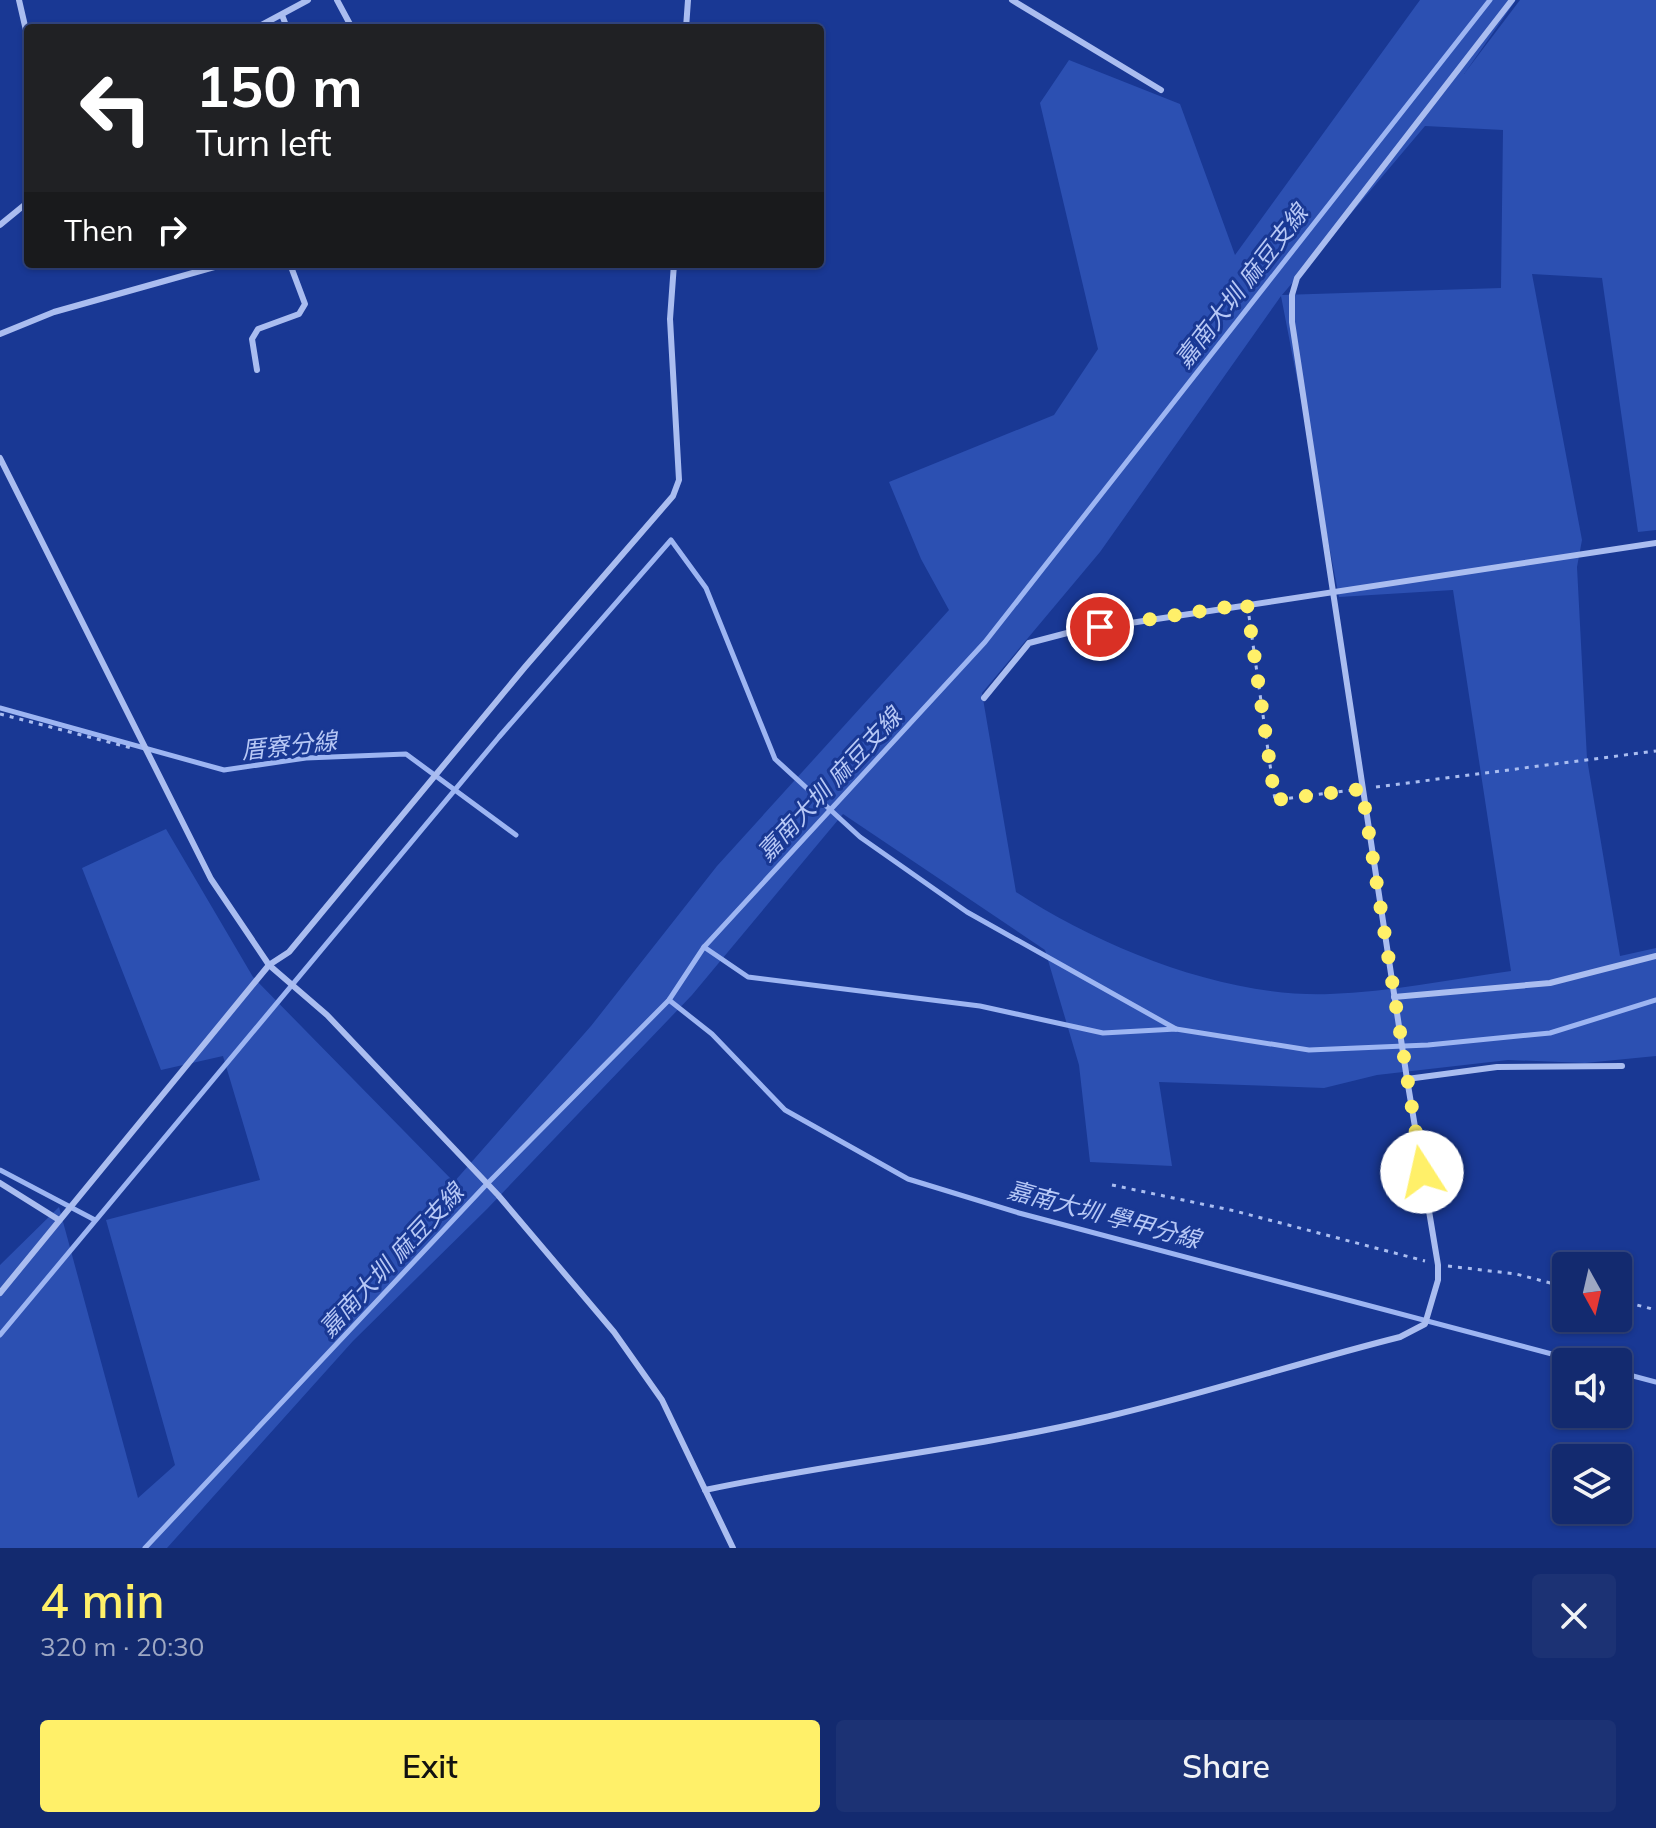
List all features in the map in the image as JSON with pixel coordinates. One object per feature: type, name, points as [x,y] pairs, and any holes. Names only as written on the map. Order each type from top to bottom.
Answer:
[{"type":"lane","points":[[19,0],[25,24]]},
{"type":"lane","points":[[264,24],[308,0]]},
{"type":"lane","points":[[337,0],[350,24]]},
{"type":"lane","points":[[686,24],[688,0]]},
{"type":"lane","points":[[1012,0],[1161,90]]},
{"type":"lane","points":[[705,1490],[798,1470],[949,1448],[1100,1419],[1400,1337],[1425,1324],[1438,1280],[1438,1265],[1362,789],[1292,322],[1292,295],[1297,278],[1512,0]]},
{"type":"lane","points":[[282,15],[285,24]]},
{"type":"lane","points":[[0,225],[24,205]]},
{"type":"lane","points":[[0,334],[54,312],[211,268]]},
{"type":"lane","points":[[257,370],[252,339],[258,329],[299,314],[305,304],[292,268]]},
{"type":"lane","points":[[0,1293],[269,965],[289,952],[525,667],[673,496],[679,480],[670,319],[674,268]]},
{"type":"lane","points":[[0,458],[143,751],[211,879],[269,965],[327,1015],[498,1195],[614,1332],[662,1400],[733,1548]]},
{"type":"lane","points":[[984,698],[1029,643],[1071,632],[1656,543]]},
{"type":"lane","points":[[1394,997],[1550,983],[1656,956]]},
{"type":"lane","points":[[1407,1079],[1497,1067],[1622,1066]]},
{"type":"lane","points":[[0,1183],[59,1220]]},
{"type":"path","points":[[1247,604],[1275,800],[1656,751]]},
{"type":"path","points":[[0,714],[143,751]]},
{"type":"path","points":[[1112,1185],[1235,1211],[1438,1265],[1516,1274],[1552,1283]]},
{"type":"path","points":[[1632,1304],[1656,1310]]},
{"type":"shaded area","points":[[1420,0],[1516,0],[1464,74],[1520,0],[1656,0],[1656,530],[1638,532],[1602,278],[1532,274],[1582,540],[1577,567],[1587,759],[1620,956],[1656,948],[1656,1056],[1585,1063],[1508,1060],[1377,1075],[1324,1088],[1159,1082],[1172,1166],[1090,1162],[1079,1065],[1045,950],[843,814],[692,995],[487,1209],[353,1341],[167,1548],[0,1548],[0,1265],[59,1207],[138,1498],[175,1465],[106,1220],[260,1180],[223,1056],[161,1070],[82,868],[166,829],[253,977],[454,1182],[591,1026],[717,866],[949,610],[921,559],[889,482],[1054,415],[1098,349],[1040,103],[1069,60],[1180,104],[1235,255]],"holes":[[[1425,126],[1503,130],[1501,288],[1282,295]],[[1281,296],[1339,597],[1453,590],[1511,971],[1353,993],[1290,993],[1249,988],[1166,966],[1125,950],[1050,913],[1016,892],[982,693],[1100,552]]]},
{"type":"waterway","name":"嘉南大圳 麻豆支線","points":[[145,1548],[484,1187],[669,1000],[704,947],[985,642],[1490,0]]},
{"type":"waterway","points":[[0,1335],[499,737],[671,540],[706,588],[775,759],[860,837],[967,912],[1176,1029]]},
{"type":"waterway","name":"厝寮分線","points":[[0,708],[224,770],[306,758],[406,754],[516,835]]},
{"type":"waterway","points":[[704,947],[748,977],[980,1006],[1103,1033],[1176,1029],[1309,1050],[1428,1045],[1550,1033],[1656,1000]]},
{"type":"waterway","name":"嘉南大圳 學甲分線","points":[[669,1000],[712,1034],[785,1110],[908,1179],[1019,1213],[1552,1354]]},
{"type":"waterway","points":[[0,1170],[95,1220]]},
{"type":"waterway","name":"嘉南大圳 學甲分線","points":[[1632,1376],[1656,1382]]},
{"type":"route","points":[[1100,627],[1247,604],[1275,800],[1362,789],[1422,1172]]}]
